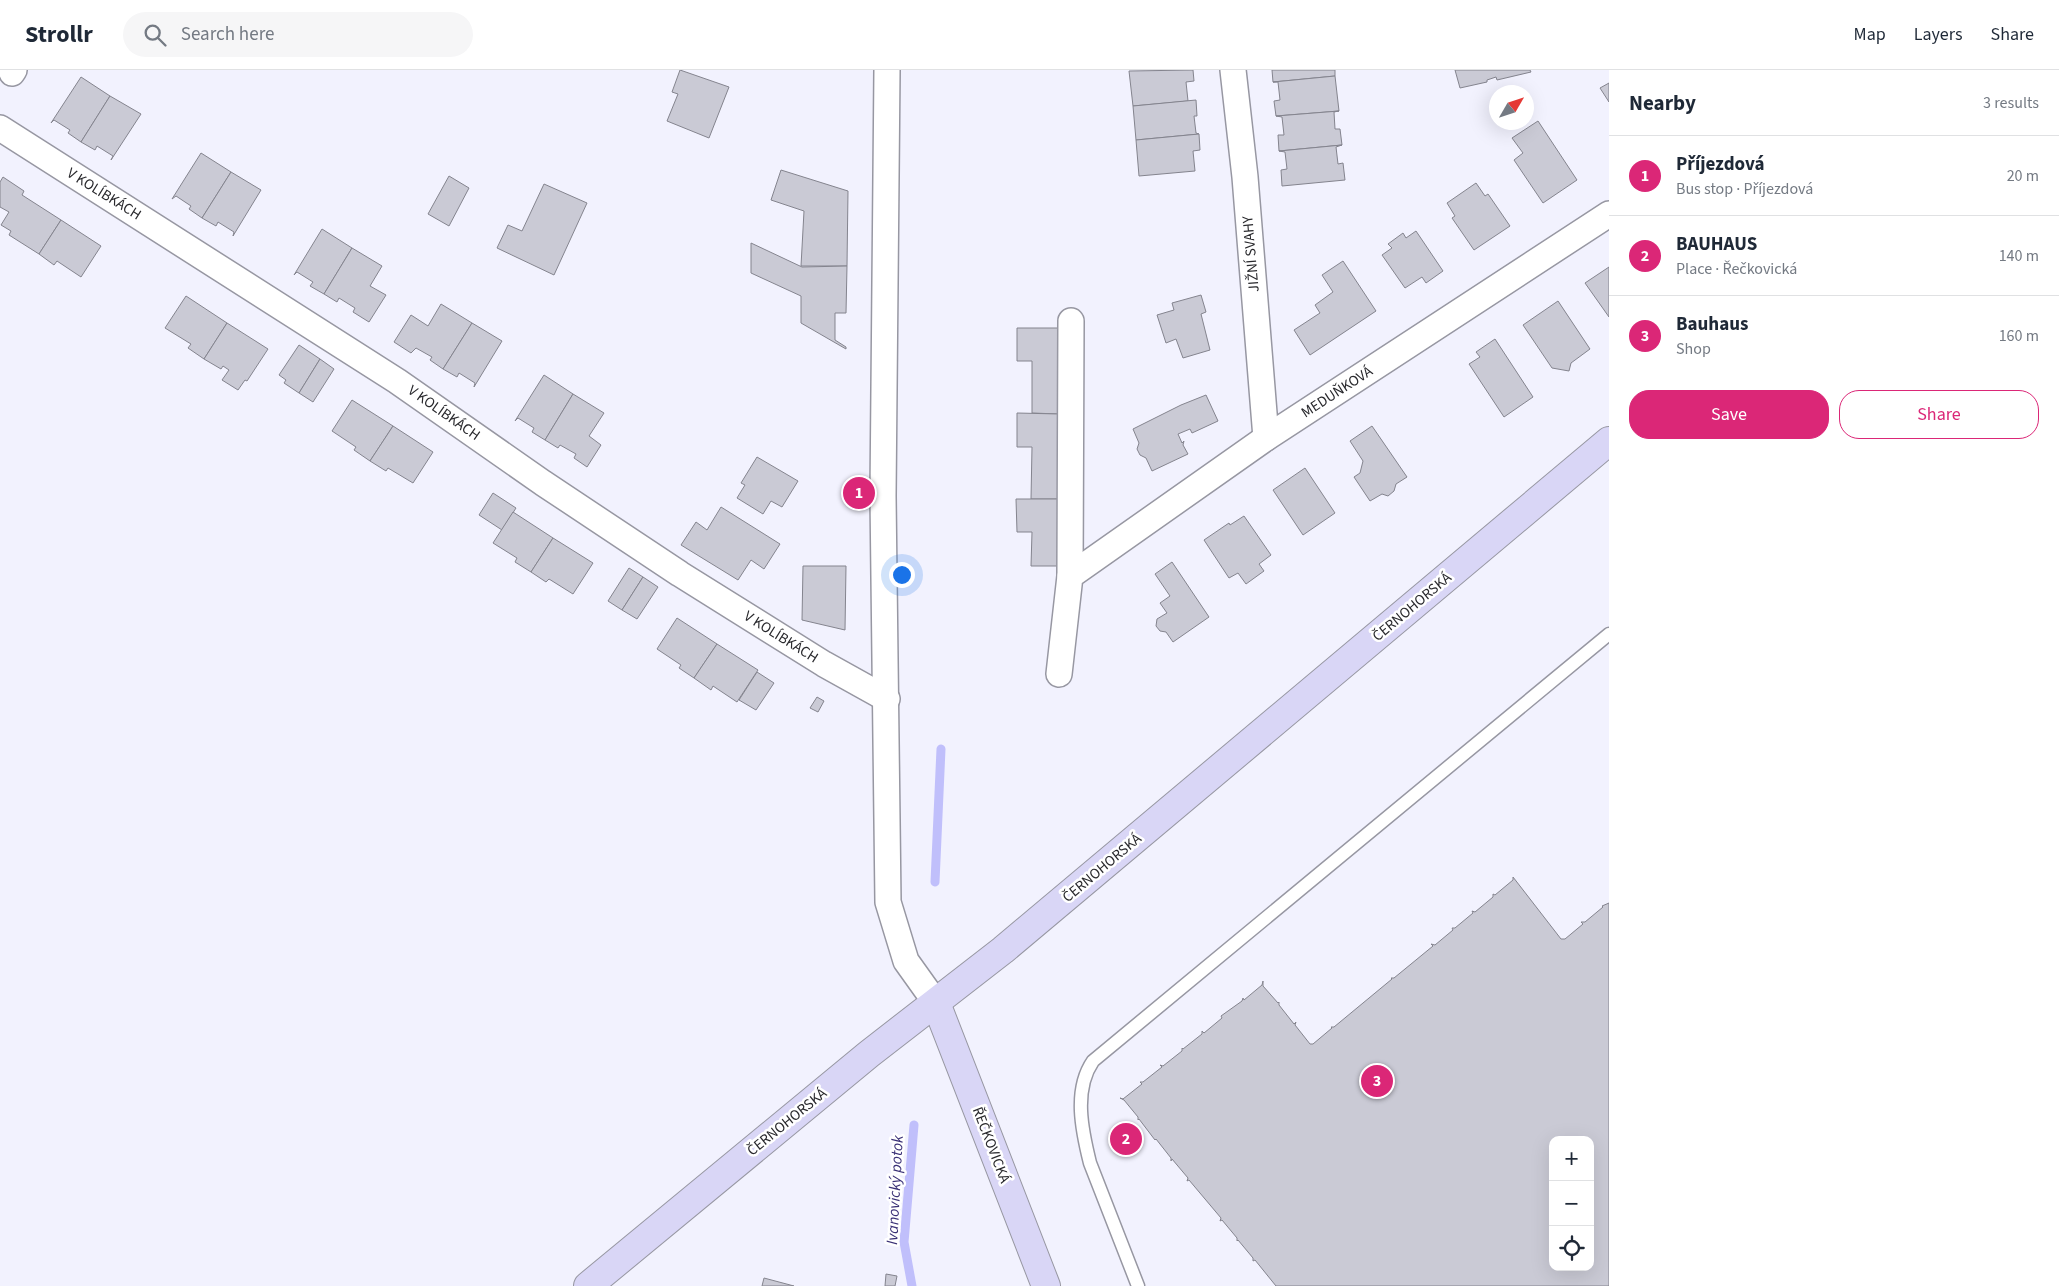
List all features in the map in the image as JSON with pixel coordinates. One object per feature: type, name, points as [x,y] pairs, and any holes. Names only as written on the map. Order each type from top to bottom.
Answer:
[{"type":"street","points":[[887,70],[883,496],[888,699],[888,902],[906,961],[936,1003]]},
{"type":"street","name":"JIŽNÍ SVAHY","points":[[1233,70],[1245,177],[1266,438]]},
{"type":"street","name":"V KOLÍBKÁCH","points":[[0,128],[397,380],[543,483],[680,574],[824,664],[888,699]]},
{"type":"street","name":"MEDUŇKOVÁ","points":[[1070,576],[1266,438],[1609,214]]},
{"type":"street","points":[[1059,674],[1070,576],[1072,321]]},
{"type":"street","name":"ČERNOHORSKÁ","points":[[588,1286],[869,1054],[1003,950],[1609,441]]},
{"type":"street","name":"ŘEČKOVICKÁ","points":[[936,1003],[1046,1286]]},
{"type":"lane","points":[[1138,1286],[1090,1163],[1082,1123],[1082,1082],[1093,1061],[1609,634]]},
{"type":"building","points":[[680,70],[729,87],[709,138],[667,121],[678,94],[672,92]]},
{"type":"building","points":[[1193,70],[1194,81],[1186,82],[1188,101],[1133,106],[1129,71]]},
{"type":"building","points":[[1272,70],[1335,70],[1335,76],[1273,82]]},
{"type":"building","points":[[1455,70],[1530,70],[1531,72],[1497,80],[1496,77],[1487,80],[1487,82],[1460,88]]},
{"type":"building","points":[[1335,76],[1339,111],[1276,116],[1274,101],[1280,100],[1278,82],[1273,82]]},
{"type":"building","points":[[81,77],[110,96],[81,142],[68,133],[70,130],[54,120],[51,123]]},
{"type":"building","points":[[1609,83],[1609,102],[1600,88]]},
{"type":"building","points":[[110,96],[141,114],[111,160],[113,156],[97,146],[95,150],[81,142]]},
{"type":"building","points":[[1196,100],[1197,116],[1194,116],[1196,133],[1199,134],[1136,140],[1133,106]]},
{"type":"building","points":[[1339,111],[1334,112],[1335,129],[1340,129],[1342,145],[1279,151],[1278,135],[1284,135],[1282,117],[1276,116]]},
{"type":"building","points":[[1538,121],[1577,180],[1543,203],[1514,160],[1523,153],[1512,138],[1524,130],[1534,130],[1534,124]]},
{"type":"building","points":[[1199,134],[1200,150],[1193,151],[1195,171],[1139,176],[1136,140]]},
{"type":"building","points":[[1342,145],[1336,147],[1338,164],[1343,163],[1345,180],[1282,186],[1281,170],[1287,169],[1285,152],[1279,151]]},
{"type":"building","points":[[201,153],[231,172],[202,218],[189,209],[191,206],[176,196],[172,199]]},
{"type":"building","points":[[781,170],[848,191],[847,266],[801,266],[804,211],[771,200]]},
{"type":"building","points":[[231,172],[261,190],[233,236],[234,232],[218,222],[216,226],[202,218]]},
{"type":"building","points":[[449,176],[469,188],[449,226],[428,214]]},
{"type":"building","points":[[3,177],[24,191],[22,195],[61,220],[39,254],[9,235],[11,231],[1,225],[9,212],[0,207],[0,182]]},
{"type":"building","points":[[1476,183],[1485,196],[1488,194],[1510,226],[1474,250],[1452,218],[1455,216],[1447,203]]},
{"type":"building","points":[[544,184],[587,203],[554,275],[497,248],[508,225],[522,231]]},
{"type":"building","points":[[61,220],[101,246],[81,277],[57,261],[54,265],[39,254]]},
{"type":"building","points":[[322,229],[352,248],[324,294],[310,286],[313,282],[297,272],[294,275]]},
{"type":"building","points":[[1416,231],[1443,271],[1426,283],[1422,277],[1405,288],[1382,255],[1392,248],[1388,244],[1403,233],[1406,238]]},
{"type":"building","points":[[751,243],[802,267],[847,266],[846,313],[835,313],[835,340],[846,347],[846,349],[801,323],[801,296],[751,273]]},
{"type":"building","points":[[352,248],[382,266],[370,286],[386,295],[369,322],[353,312],[355,308],[339,298],[337,302],[324,294]]},
{"type":"building","points":[[1343,261],[1376,311],[1310,355],[1294,330],[1320,313],[1315,305],[1333,292],[1322,275]]},
{"type":"building","points":[[1609,267],[1609,317],[1585,283]]},
{"type":"building","points":[[1201,295],[1206,312],[1201,314],[1210,350],[1183,358],[1176,339],[1166,343],[1157,315],[1174,310],[1172,303]]},
{"type":"building","points":[[186,296],[227,323],[204,359],[188,348],[191,344],[165,328]]},
{"type":"building","points":[[1558,301],[1590,349],[1571,363],[1569,371],[1552,368],[1523,325]]},
{"type":"building","points":[[441,304],[472,323],[443,369],[430,360],[432,357],[416,348],[411,353],[394,342],[411,315],[428,326]]},
{"type":"building","points":[[227,323],[268,349],[247,381],[245,380],[238,390],[222,380],[229,370],[223,366],[221,369],[204,359]]},
{"type":"building","points":[[472,323],[502,341],[474,387],[475,383],[459,373],[457,377],[443,369]]},
{"type":"building","points":[[1017,328],[1059,328],[1059,414],[1032,413],[1032,361],[1017,361]]},
{"type":"building","points":[[1495,339],[1533,397],[1504,417],[1469,364],[1480,357],[1476,352]]},
{"type":"building","points":[[299,345],[320,359],[299,393],[284,383],[286,380],[279,375]]},
{"type":"building","points":[[320,359],[334,369],[313,402],[299,393]]},
{"type":"building","points":[[544,375],[573,394],[545,440],[532,432],[534,428],[518,418],[515,421]]},
{"type":"building","points":[[573,394],[604,413],[589,436],[601,445],[587,467],[574,458],[576,454],[560,445],[558,448],[545,440]]},
{"type":"building","points":[[1206,395],[1218,421],[1192,433],[1190,429],[1178,434],[1182,443],[1184,441],[1183,445],[1188,454],[1152,471],[1146,458],[1140,455],[1137,449],[1139,443],[1133,429]]},
{"type":"building","points":[[352,400],[393,426],[370,461],[354,450],[356,447],[332,431]]},
{"type":"building","points":[[1017,413],[1059,414],[1059,499],[1031,499],[1032,447],[1017,447]]},
{"type":"building","points":[[393,426],[433,452],[413,483],[388,468],[386,471],[370,461]]},
{"type":"building","points":[[1372,426],[1407,477],[1396,484],[1394,491],[1388,496],[1382,494],[1370,501],[1354,477],[1360,473],[1363,461],[1350,441]]},
{"type":"building","points":[[757,457],[798,481],[782,507],[771,501],[763,514],[737,498],[745,485],[741,483]]},
{"type":"building","points":[[1305,468],[1335,513],[1303,535],[1273,490]]},
{"type":"building","points":[[493,493],[516,508],[502,530],[479,515]]},
{"type":"building","points":[[1016,499],[1059,499],[1059,566],[1031,566],[1032,532],[1017,532]]},
{"type":"building","points":[[721,507],[780,544],[764,569],[751,560],[738,580],[681,545],[696,522],[707,530]]},
{"type":"building","points":[[513,512],[553,538],[531,572],[515,562],[517,558],[493,543]]},
{"type":"building","points":[[1244,516],[1271,555],[1259,564],[1264,571],[1246,584],[1238,573],[1229,578],[1204,540],[1229,523],[1230,525]]},
{"type":"building","points":[[553,538],[593,563],[573,594],[549,579],[546,582],[531,572]]},
{"type":"building","points":[[1172,562],[1209,617],[1173,642],[1166,632],[1160,631],[1156,626],[1157,619],[1167,613],[1160,603],[1170,596],[1155,574]]},
{"type":"building","points":[[803,566],[846,566],[845,630],[802,620]]},
{"type":"building","points":[[629,568],[643,577],[622,610],[608,601]]},
{"type":"building","points":[[643,577],[658,587],[637,619],[622,610]]},
{"type":"building","points":[[677,618],[717,644],[694,678],[679,668],[681,665],[657,649]]},
{"type":"building","points":[[717,644],[758,670],[737,702],[713,686],[711,690],[694,678]]},
{"type":"building","points":[[757,672],[774,683],[756,710],[739,700]]},
{"type":"building","points":[[817,697],[824,701],[818,712],[810,708]]},
{"type":"building","points":[[1513,877],[1561,939],[1565,939],[1583,924],[1581,922],[1585,922],[1602,906],[1609,903],[1609,1286],[1276,1286],[1255,1260],[1253,1261],[1253,1258],[1237,1241],[1237,1238],[1222,1220],[1220,1221],[1221,1218],[1189,1180],[1187,1181],[1188,1178],[1172,1159],[1171,1161],[1171,1158],[1138,1120],[1138,1117],[1124,1100],[1120,1098],[1123,1099],[1142,1084],[1140,1082],[1143,1082],[1162,1067],[1160,1065],[1163,1066],[1182,1051],[1182,1048],[1202,1034],[1202,1031],[1204,1033],[1222,1018],[1221,1016],[1262,985],[1263,981],[1263,986],[1279,1002],[1279,1005],[1294,1024],[1296,1022],[1295,1025],[1310,1044],[1313,1044],[1391,978],[1394,978],[1433,946],[1431,944],[1435,945],[1453,930],[1452,928],[1455,928],[1473,913],[1472,911],[1475,912],[1493,897],[1493,894],[1495,895],[1513,880]]},
{"type":"building","points":[[1123,1124],[1140,1145],[1130,1153],[1113,1132]]},
{"type":"building","points":[[886,1274],[897,1276],[895,1286],[885,1286]]},
{"type":"building","points":[[764,1278],[794,1286],[762,1286]]},
{"type":"waterway","name":"Ivanovický potok","points":[[935,882],[941,749]]},
{"type":"waterway","name":"Ivanovický potok","points":[[912,1286],[904,1242],[914,1125]]},
{"type":"place","name":"Příjezdová","points":[[859,493]]},
{"type":"place","name":"Bauhaus","points":[[1377,1081]]},
{"type":"place","name":"BAUHAUS","points":[[1126,1139]]}]
